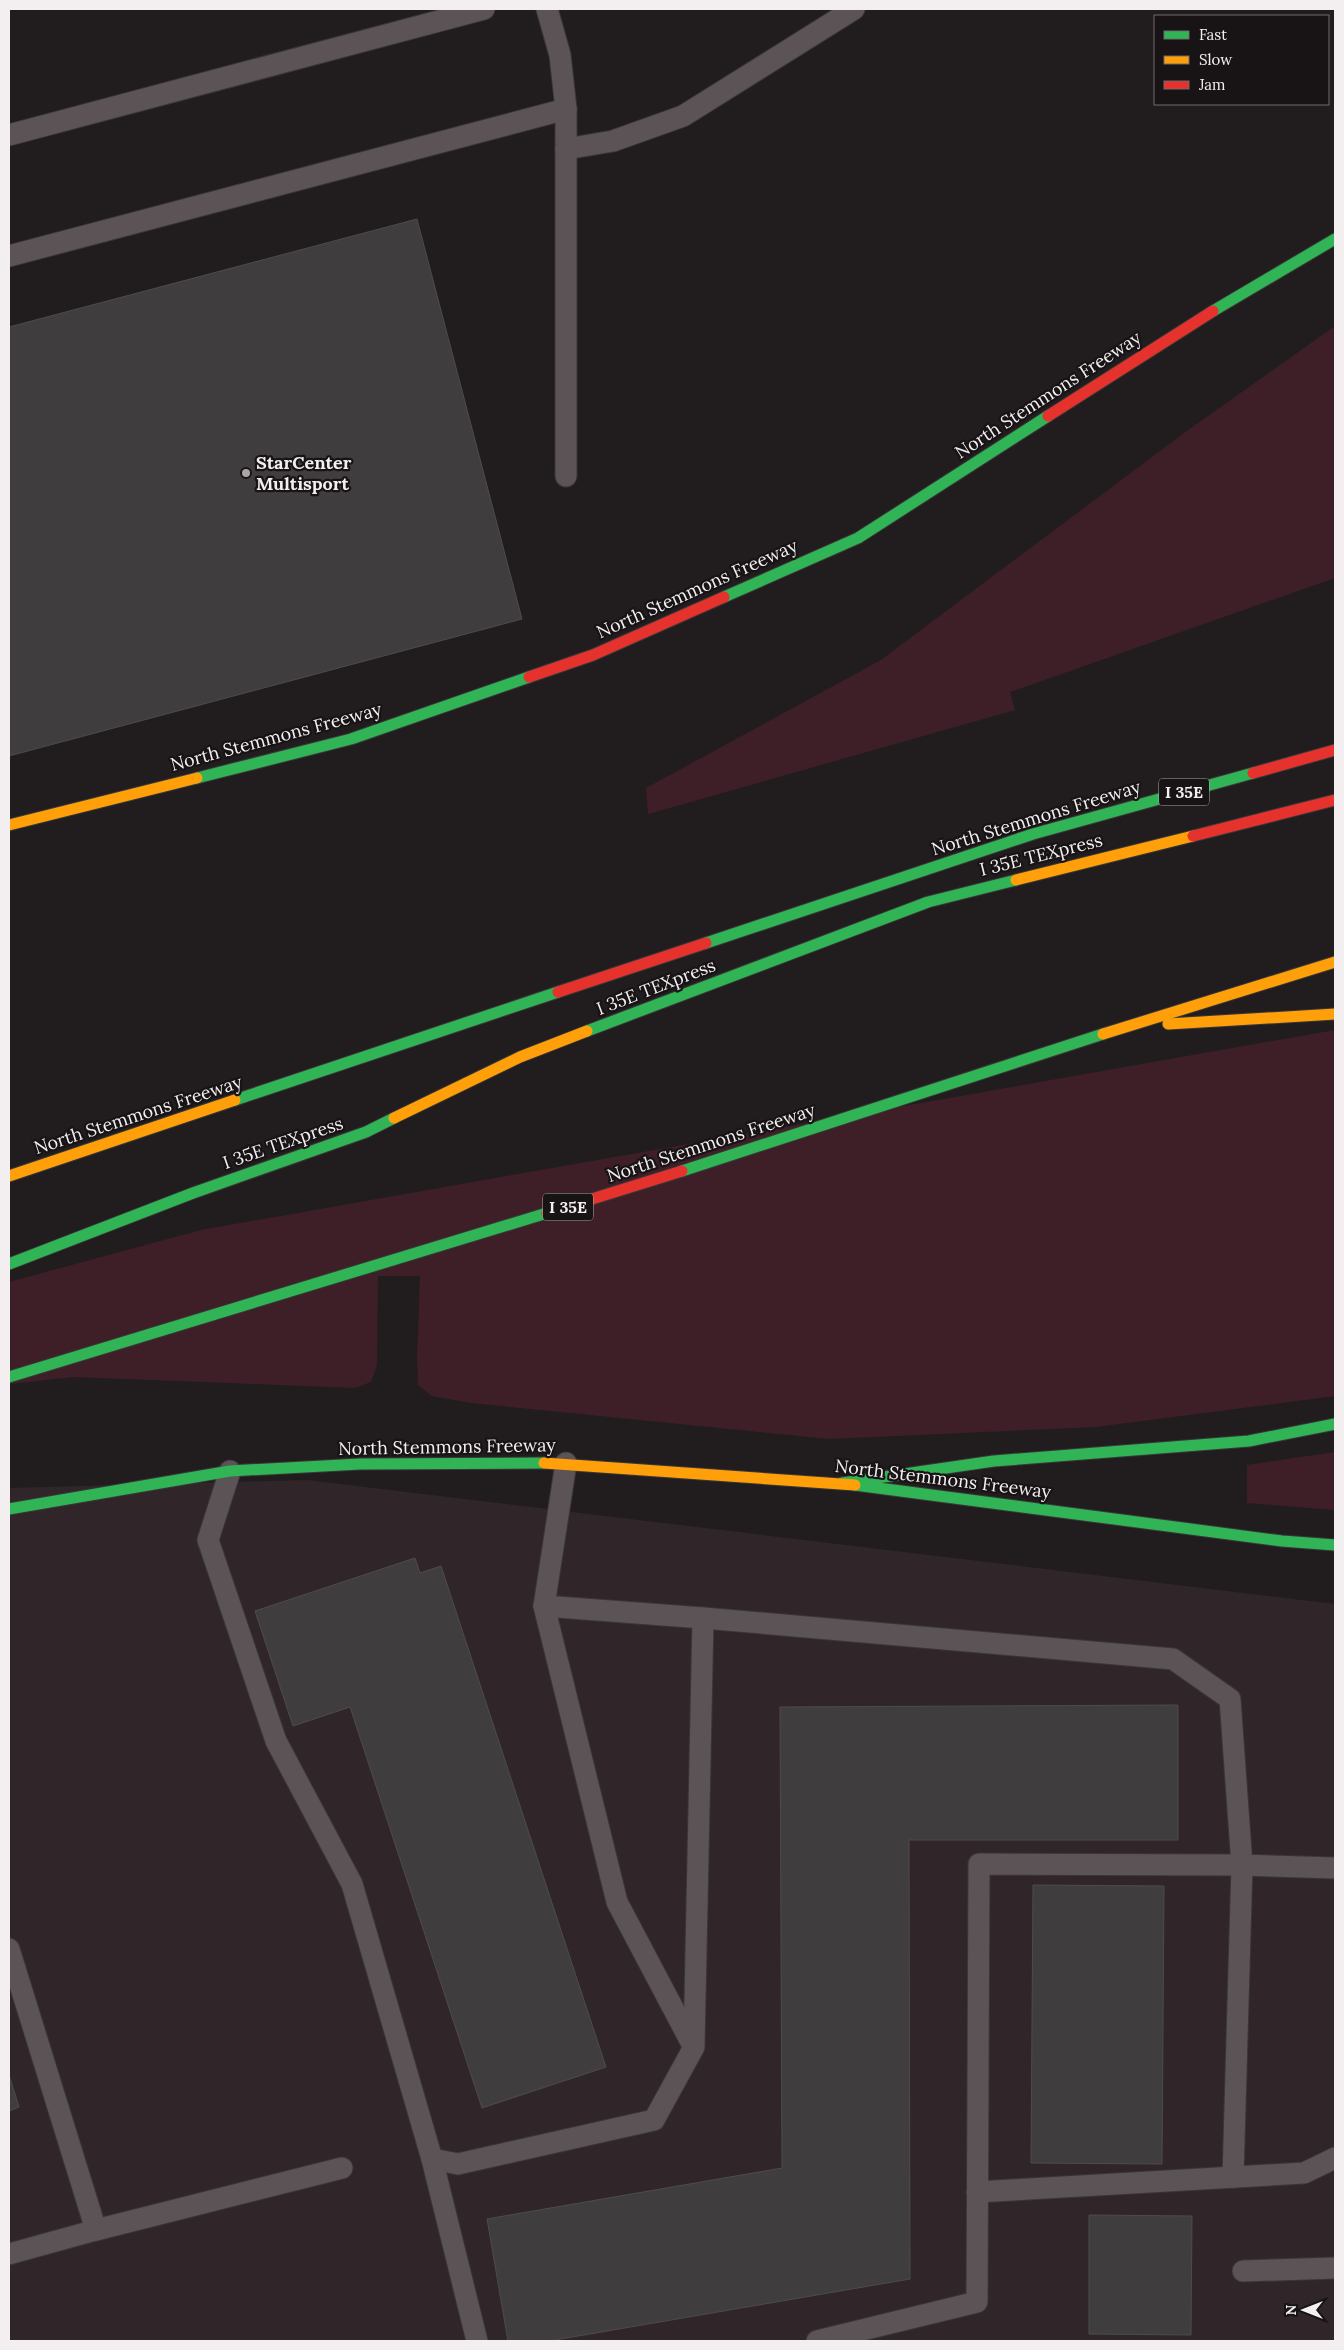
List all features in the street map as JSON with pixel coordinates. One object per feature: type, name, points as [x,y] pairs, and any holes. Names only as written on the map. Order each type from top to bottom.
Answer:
[{"type":"main road","name":"North Stemmons Freeway","points":[[9,825],[351,739],[593,655],[858,538],[1204,316],[1335,239]]},
{"type":"main road","name":"North Stemmons Freeway","points":[[9,1176],[1033,834],[1335,750]]},
{"type":"main road","name":"I 35E TEXpress","points":[[9,1264],[193,1193],[366,1132],[520,1057],[928,902],[1335,800]]},
{"type":"main road","name":"North Stemmons Freeway","points":[[9,1377],[644,1184],[1124,1027],[1335,962]]},
{"type":"main road","points":[[1124,1027],[1335,1014]]},
{"type":"main road","points":[[842,1483],[994,1461],[1249,1441],[1335,1424]]},
{"type":"main road","name":"North Stemmons Freeway","points":[[9,1509],[230,1471],[360,1464],[566,1463],[842,1483],[1282,1541],[1335,1545]]},
{"type":"lane","points":[[9,135],[484,9]]},
{"type":"lane","points":[[547,9],[560,55],[566,109],[566,476]]},
{"type":"lane","points":[[566,149],[613,141],[683,116],[854,9]]},
{"type":"lane","points":[[9,256],[566,109]]},
{"type":"lane","points":[[566,1463],[544,1606],[617,1902],[694,2047]]},
{"type":"lane","points":[[230,1471],[208,1540],[276,1741],[352,1884],[432,2159],[477,2341]]},
{"type":"lane","points":[[544,1606],[1173,1659],[1230,1699],[1242,1865],[1233,2177]]},
{"type":"lane","points":[[432,2159],[458,2164],[654,2120],[694,2047],[702,1618]]},
{"type":"lane","points":[[817,2341],[977,2302],[980,1864],[1242,1865],[1335,1868]]},
{"type":"lane","points":[[9,1948],[96,2230]]},
{"type":"lane","points":[[977,2192],[1304,2173],[1335,2158]]},
{"type":"lane","points":[[9,2254],[342,2168]]},
{"type":"lane","points":[[1243,2271],[1335,2268]]},
{"type":"shaded area","points":[[1335,326],[1335,578],[1010,692],[1015,710],[648,814],[646,788],[881,660],[1184,433]]},
{"type":"shaded area","points":[[1335,1030],[1335,1396],[1096,1427],[829,1439],[471,1403],[432,1396],[418,1385],[420,1276],[378,1276],[377,1365],[371,1382],[355,1388],[74,1377],[9,1384],[9,1282],[201,1230]]},
{"type":"shaded area","points":[[1335,1452],[1335,1510],[1247,1503],[1247,1465]]},
{"type":"shaded area","points":[[307,1480],[1335,1604],[1335,2341],[9,2341],[9,1488]]},
{"type":"building","name":"StarCenter Multisport","points":[[417,219],[522,619],[9,756],[9,327]]},
{"type":"building","points":[[415,1558],[420,1573],[441,1566],[606,2067],[482,2108],[350,1707],[293,1726],[255,1611]]},
{"type":"building","points":[[1178,1705],[1178,1840],[909,1840],[910,2279],[549,2341],[508,2341],[487,2219],[782,2168],[780,1707]]},
{"type":"building","points":[[1033,1885],[1164,1886],[1162,2164],[1031,2163]]},
{"type":"building","points":[[9,2075],[19,2107],[9,2111]]},
{"type":"building","points":[[1089,2215],[1192,2216],[1191,2335],[1089,2334]]},
{"type":"traffic: fast","points":[[1213,311],[1335,239]]},
{"type":"traffic: fast","points":[[724,597],[858,538],[1048,416]]},
{"type":"traffic: fast","points":[[197,778],[351,739],[529,677]]},
{"type":"traffic: fast","points":[[706,943],[1033,834],[1253,773]]},
{"type":"traffic: fast","points":[[587,1031],[928,902],[1016,880]]},
{"type":"traffic: fast","points":[[235,1100],[558,992]]},
{"type":"traffic: fast","points":[[682,1171],[1103,1034]]},
{"type":"traffic: fast","points":[[9,1264],[193,1193],[366,1132],[394,1118]]},
{"type":"traffic: fast","points":[[9,1377],[547,1213]]},
{"type":"traffic: fast","points":[[842,1483],[994,1461],[1249,1441],[1335,1424]]},
{"type":"traffic: fast","points":[[9,1509],[230,1471],[360,1464],[544,1463]]},
{"type":"traffic: fast","points":[[855,1485],[1282,1541],[1335,1545]]},
{"type":"traffic: slow","points":[[9,825],[197,778]]},
{"type":"traffic: slow","points":[[1016,880],[1193,836]]},
{"type":"traffic: slow","points":[[1103,1034],[1335,962]]},
{"type":"traffic: slow","points":[[1168,1024],[1335,1014]]},
{"type":"traffic: slow","points":[[394,1118],[520,1057],[587,1031]]},
{"type":"traffic: slow","points":[[9,1176],[235,1100]]},
{"type":"traffic: slow","points":[[544,1463],[855,1485]]},
{"type":"traffic: jam","points":[[1048,416],[1213,311]]},
{"type":"traffic: jam","points":[[529,677],[593,655],[724,597]]},
{"type":"traffic: jam","points":[[1253,773],[1335,750]]},
{"type":"traffic: jam","points":[[1193,836],[1335,800]]},
{"type":"traffic: jam","points":[[558,992],[706,943]]},
{"type":"traffic: jam","points":[[547,1213],[682,1171]]},
{"type":"place","name":"StarCenter Multisport","points":[[246,473]]}]
